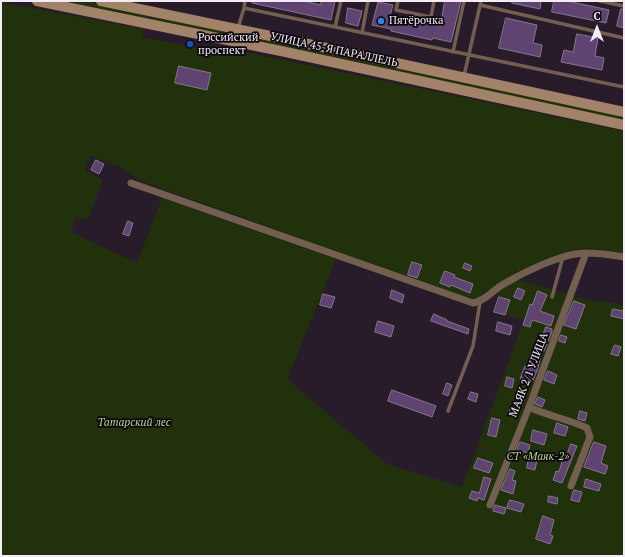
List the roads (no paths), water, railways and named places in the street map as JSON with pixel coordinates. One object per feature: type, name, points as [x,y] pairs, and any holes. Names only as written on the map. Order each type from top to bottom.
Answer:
[{"type":"main road","name":"УЛИЦА 45-Я ПАРАЛЛЕЛЬ","points":[[38,1],[281,51],[624,126]]},
{"type":"main road","name":"УЛИЦА 45-Я ПАРАЛЛЕЛЬ","points":[[101,1],[139,5],[238,29],[624,112]]},
{"type":"street","points":[[131,183],[474,303],[480,302],[500,286],[526,272],[563,257],[586,253],[624,257]]},
{"type":"street","name":"МАЯК 2/1 УЛИЦА","points":[[490,505],[529,407],[586,253]]},
{"type":"street","points":[[529,407],[540,412],[575,422],[587,428],[590,437],[571,486]]},
{"type":"lane","points":[[238,29],[246,1]]},
{"type":"lane","points":[[336,27],[341,1]]},
{"type":"lane","points":[[362,33],[368,1]]},
{"type":"lane","points":[[398,1],[396,10],[431,17],[434,1]]},
{"type":"lane","points":[[453,52],[464,1]]},
{"type":"lane","points":[[602,1],[624,6]]},
{"type":"lane","points":[[464,77],[480,3],[624,38]]},
{"type":"lane","points":[[244,8],[624,87]]},
{"type":"lane","points":[[552,297],[563,257]]},
{"type":"lane","points":[[448,411],[473,346],[480,302]]},
{"type":"place","name":"Пятёрочка","points":[[381,21]]},
{"type":"place","name":"Российский проспект","points":[[190,44]]},
{"type":"park label","name":"Татарский лес","points":[[134,423]]},
{"type":"park label","name":"СТ «Маяк-2»","points":[[538,457]]}]
